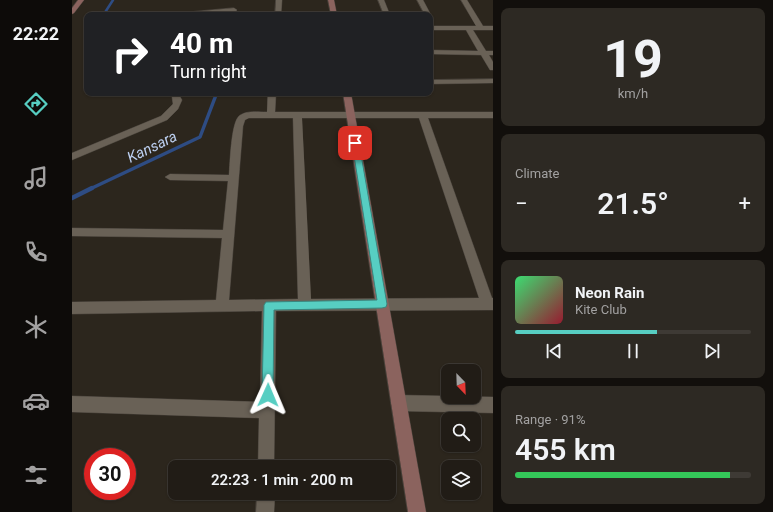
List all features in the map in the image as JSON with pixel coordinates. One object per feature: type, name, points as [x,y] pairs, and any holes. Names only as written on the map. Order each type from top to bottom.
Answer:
[{"type":"street","points":[[72,12],[81,0]]},
{"type":"street","points":[[278,12],[279,0]]},
{"type":"street","points":[[331,0],[333,12]]},
{"type":"street","points":[[381,0],[386,12]]},
{"type":"street","points":[[420,0],[426,12]]},
{"type":"street","points":[[464,0],[481,28]]},
{"type":"street","points":[[212,12],[234,10]]},
{"type":"street","points":[[433,28],[493,28]]},
{"type":"street","points":[[468,28],[493,68]]},
{"type":"street","points":[[433,52],[493,53]]},
{"type":"street","points":[[433,82],[493,81]]},
{"type":"street","points":[[72,157],[164,118],[173,111],[177,104],[176,96]]},
{"type":"street","points":[[271,96],[271,115]]},
{"type":"street","points":[[347,96],[417,512]]},
{"type":"street","points":[[72,308],[490,304],[422,114]]},
{"type":"street","points":[[222,306],[240,119],[249,115],[490,115],[493,127]]},
{"type":"street","points":[[297,115],[305,305]]},
{"type":"street","points":[[170,177],[234,178]]},
{"type":"street","points":[[72,232],[228,234]]},
{"type":"street","points":[[266,460],[269,305]]},
{"type":"street","points":[[399,403],[493,405]]},
{"type":"street","points":[[72,404],[267,410]]},
{"type":"street","points":[[265,512],[266,500]]},
{"type":"waterway","name":"Kansara","points":[[105,12],[113,0]]},
{"type":"waterway","name":"Kansara","points":[[90,189],[200,137],[216,96]]},
{"type":"waterway","name":"Kansara","points":[[72,198],[90,189]]},
{"type":"route","points":[[268,395],[269,305],[382,304],[355,143]]}]
